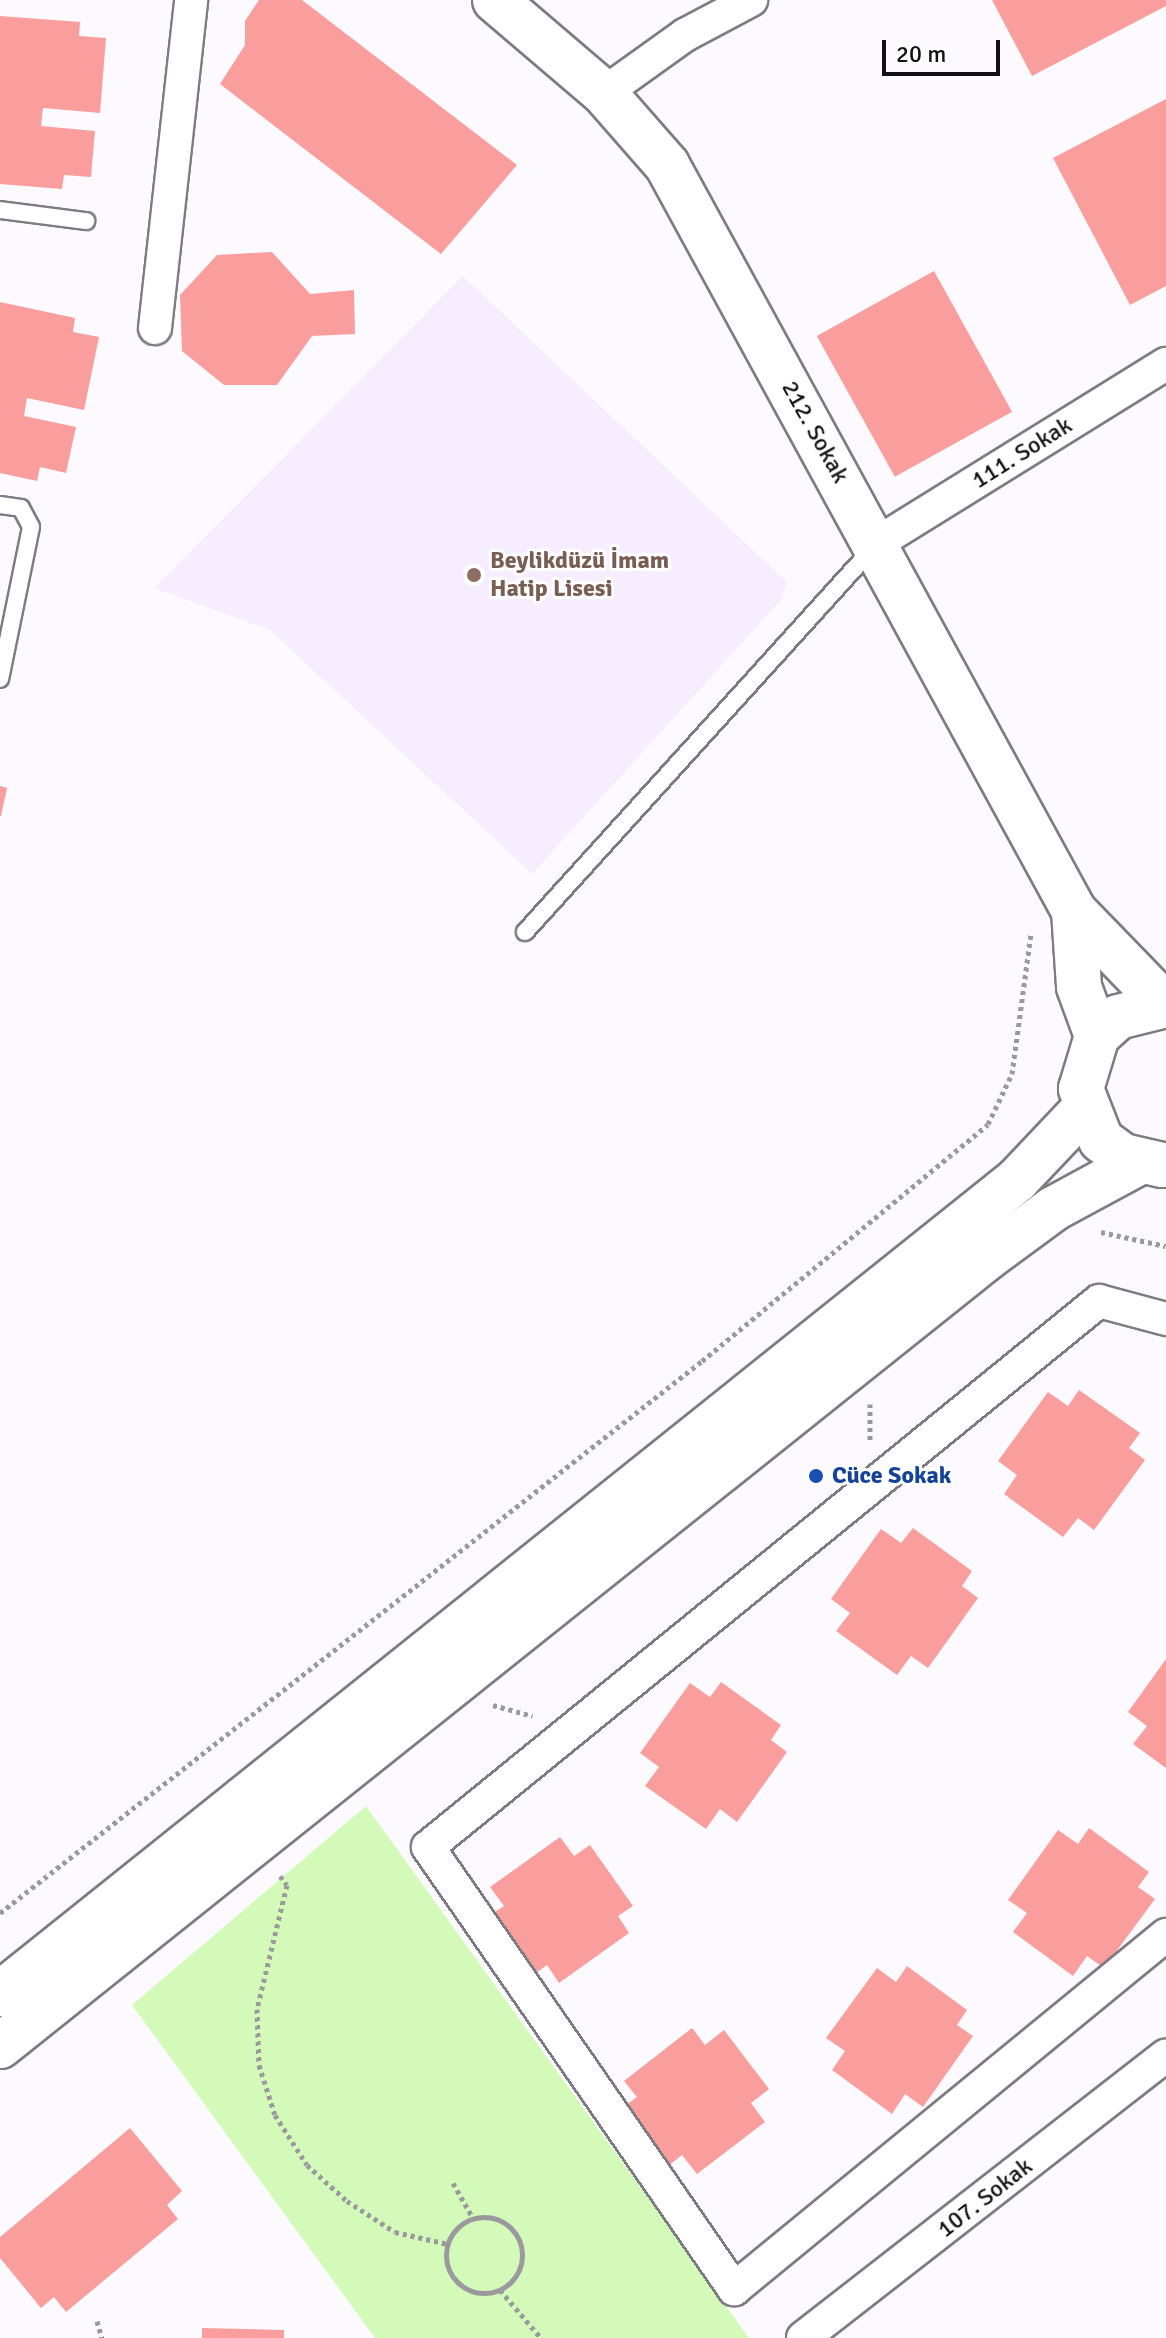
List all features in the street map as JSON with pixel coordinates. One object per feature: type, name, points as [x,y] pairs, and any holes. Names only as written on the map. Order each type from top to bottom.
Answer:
[{"type":"street","points":[[155,328],[191,0]]},
{"type":"street","name":"212. Sokak","points":[[495,0],[604,93],[667,165],[877,543],[1053,916]]},
{"type":"street","points":[[604,93],[659,51],[751,0]]},
{"type":"street","name":"111. Sokak","points":[[877,543],[1166,364]]},
{"type":"street","points":[[1053,916],[1166,1005]]},
{"type":"street","points":[[1053,916],[1097,1036]]},
{"type":"street","points":[[1153,1163],[1101,1140],[1085,1108],[1084,1061],[1097,1036],[1118,1017],[1166,1005]]},
{"type":"street","points":[[0,1994],[1017,1180],[1085,1108]]},
{"type":"street","points":[[0,2046],[988,1257],[1053,1209],[1153,1163]]},
{"type":"street","points":[[1166,1319],[1099,1301],[428,1847],[734,2289],[1166,1935]]},
{"type":"street","name":"107. Sokak","points":[[803,2338],[1166,2055]]},
{"type":"lane","points":[[0,210],[86,221]]},
{"type":"lane","points":[[0,505],[21,508],[31,527],[0,679]]},
{"type":"lane","points":[[525,932],[877,543]]},
{"type":"path","points":[[0,1913],[702,1361],[988,1124],[1012,1074],[1053,916]]},
{"type":"path","points":[[869,1390],[870,1450]]},
{"type":"path","points":[[486,1703],[536,1716],[548,1707]]},
{"type":"path","points":[[274,1868],[287,1885],[257,2009],[259,2065],[275,2115],[307,2165],[347,2201],[395,2232],[448,2244]]},
{"type":"path","points":[[453,2183],[473,2218]]},
{"type":"path","points":[[473,2218],[499,2219],[522,2247],[519,2273],[500,2290],[464,2288],[448,2269],[448,2244],[473,2218]]},
{"type":"path","points":[[500,2290],[529,2330],[541,2338]]},
{"type":"path","points":[[97,2321],[102,2338]]},
{"type":"path","points":[[529,2330],[531,2338]]},
{"type":"shaded area","name":"Beylikdüzü İmam Hatip Lisesi","points":[[463,276],[787,582],[781,600],[532,874],[270,630],[154,588]]},
{"type":"green space","points":[[366,1806],[749,2338],[375,2338],[132,2005]]},
{"type":"building","points":[[259,0],[302,0],[517,165],[441,254],[220,84],[245,45],[245,21]]},
{"type":"building","points":[[992,0],[1166,0],[1166,6],[1032,76]]},
{"type":"building","points":[[0,16],[80,22],[79,36],[106,38],[100,113],[43,108],[41,126],[95,131],[91,177],[64,175],[62,189],[0,184]]},
{"type":"building","points":[[1166,99],[1166,286],[1130,305],[1053,158]]},
{"type":"building","points":[[272,252],[310,294],[354,290],[355,334],[312,336],[277,385],[224,385],[182,351],[180,295],[217,255]]},
{"type":"building","points":[[934,271],[1012,412],[895,477],[817,336]]},
{"type":"building","points":[[0,302],[75,318],[73,332],[99,337],[84,410],[27,398],[24,416],[76,427],[66,473],[40,467],[37,481],[0,473]]},
{"type":"building","points":[[0,786],[7,788],[1,816],[0,816]]},
{"type":"building","points":[[1079,1390],[1140,1433],[1129,1448],[1145,1460],[1094,1530],[1078,1518],[1063,1537],[1004,1494],[1017,1475],[998,1461],[1048,1392],[1068,1406]]},
{"type":"building","points":[[913,1528],[972,1571],[962,1586],[978,1598],[928,1668],[911,1656],[897,1675],[836,1631],[850,1613],[831,1599],[881,1529],[901,1543]]},
{"type":"building","points":[[1166,1659],[1166,1768],[1133,1744],[1147,1726],[1128,1712]]},
{"type":"building","points":[[721,1682],[781,1725],[771,1740],[787,1752],[737,1822],[720,1809],[706,1829],[645,1786],[659,1767],[640,1753],[690,1683],[710,1697]]},
{"type":"building","points":[[1089,1828],[1149,1872],[1138,1887],[1155,1899],[1104,1968],[1087,1956],[1073,1976],[1013,1932],[1027,1913],[1008,1900],[1058,1830],[1078,1844]]},
{"type":"building","points":[[560,1837],[574,1856],[590,1845],[633,1906],[618,1916],[629,1933],[559,1983],[547,1965],[527,1979],[484,1919],[504,1906],[490,1887]]},
{"type":"building","points":[[907,1966],[967,2010],[957,2025],[973,2036],[923,2107],[905,2094],[892,2114],[832,2070],[845,2051],[826,2038],[877,1968],[896,1982]]},
{"type":"building","points":[[692,2028],[705,2045],[724,2030],[769,2089],[751,2103],[765,2122],[697,2174],[682,2155],[667,2167],[622,2108],[637,2097],[624,2081]]},
{"type":"building","points":[[130,2128],[182,2191],[167,2205],[178,2219],[66,2312],[54,2297],[41,2308],[0,2258],[0,2237]]},
{"type":"building","points":[[202,2328],[284,2330],[284,2338],[202,2338]]},
{"type":"place","name":"Beylikdüzü İmam Hatip Lisesi","points":[[474,575]]},
{"type":"place","name":"Cüce Sokak","points":[[816,1476]]}]
